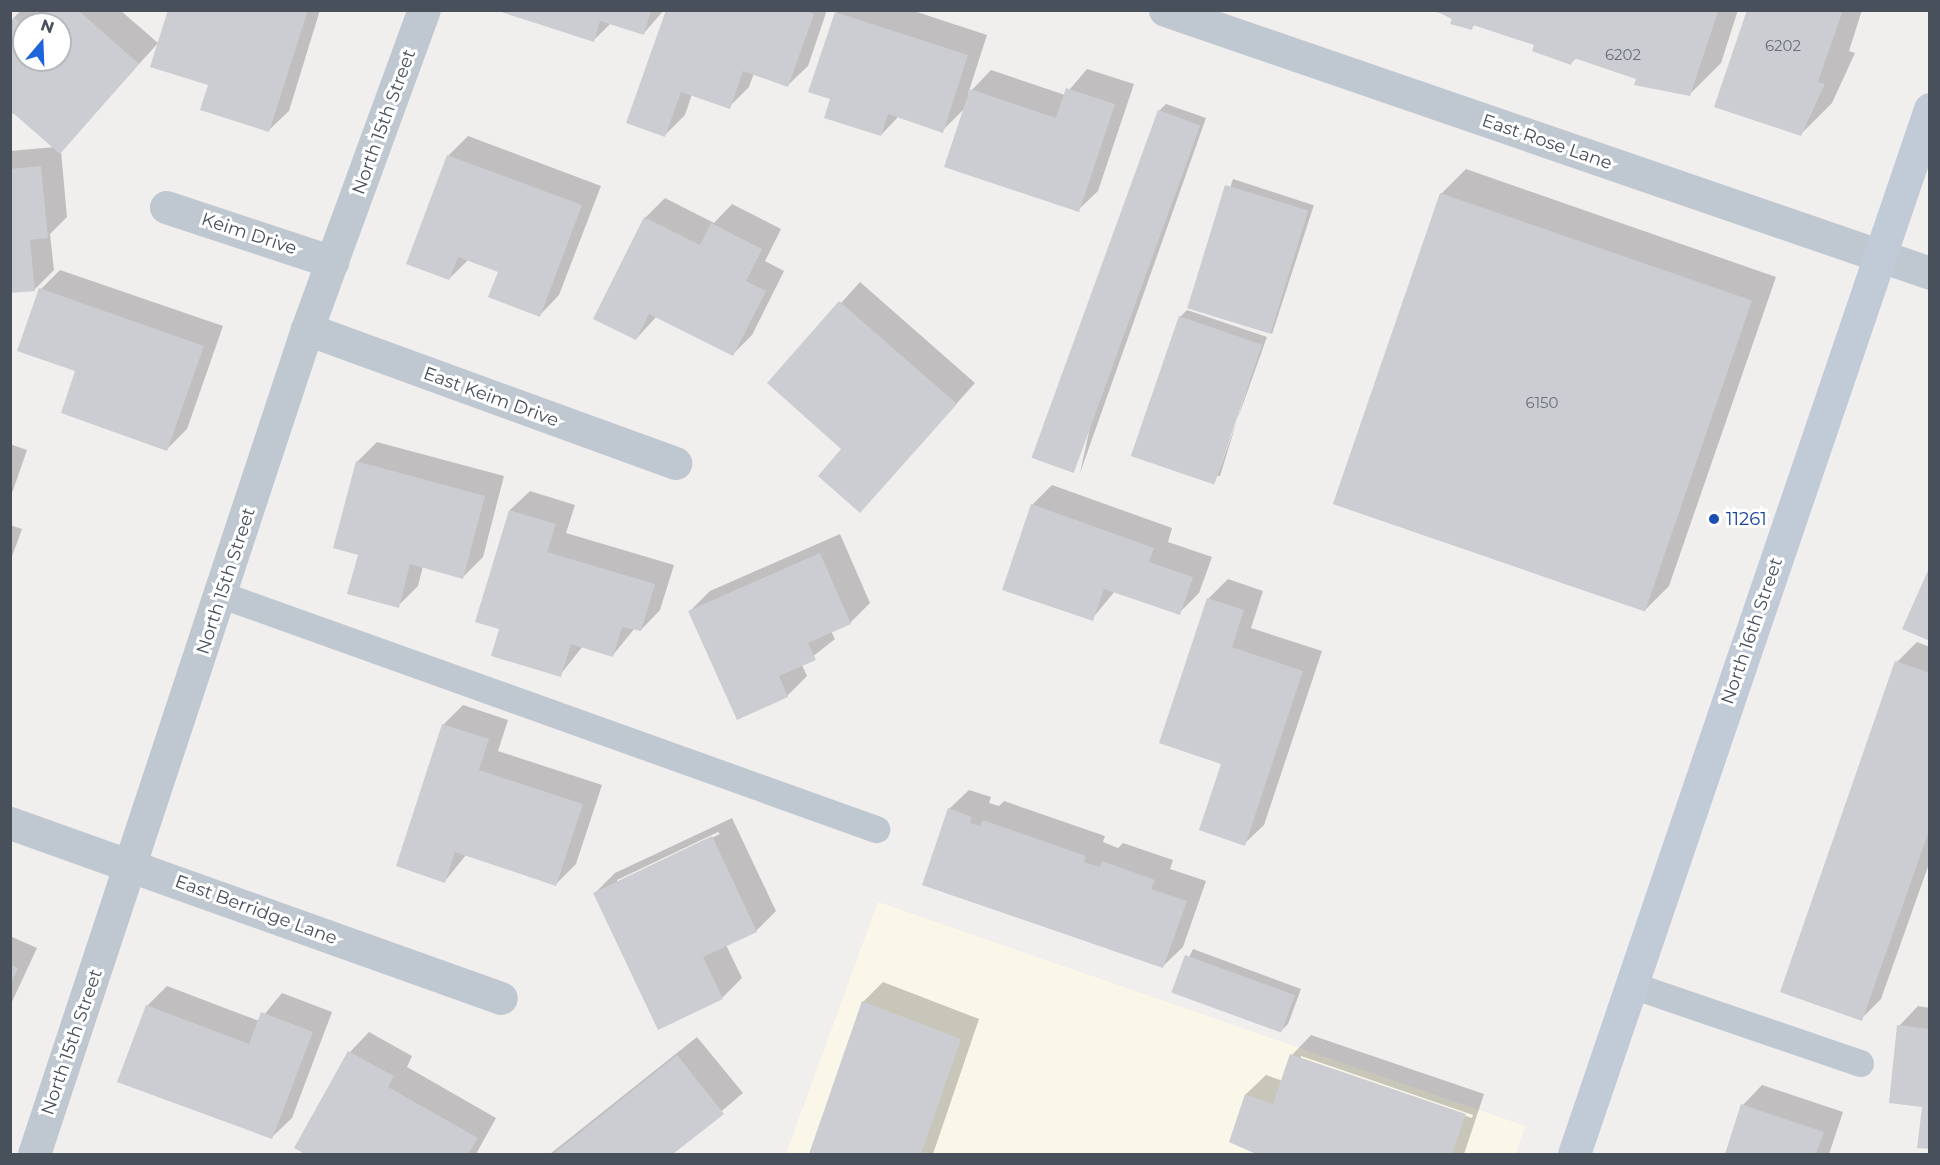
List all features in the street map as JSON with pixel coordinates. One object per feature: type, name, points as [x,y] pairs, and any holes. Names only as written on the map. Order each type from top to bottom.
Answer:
[{"type":"main road","name":"North 16th Street","points":[[1574,1155],[1929,108]]},
{"type":"street","name":"North 15th Street","points":[[34,1155],[222,595],[307,329],[424,10]]},
{"type":"street","name":"East Rose Lane","points":[[1165,10],[1929,273]]},
{"type":"street","name":"Keim Drive","points":[[166,207],[332,262]]},
{"type":"street","name":"East Keim Drive","points":[[307,329],[675,463]]},
{"type":"street","name":"East Berridge Lane","points":[[10,823],[501,998]]},
{"type":"lane","points":[[222,595],[876,829]]},
{"type":"lane","points":[[1632,985],[1860,1063]]},
{"type":"shaded area","points":[[878,902],[1525,1126],[1516,1154],[786,1154]]},
{"type":"building","points":[[37,10],[78,10],[139,64],[60,154],[13,113],[10,116],[12,50],[12,72],[72,72],[72,12],[35,12]]},
{"type":"building","points":[[168,10],[308,10],[269,132],[200,110],[208,85],[150,67]]},
{"type":"building","points":[[495,10],[651,10],[644,35],[600,21],[594,42]]},
{"type":"building","points":[[666,10],[803,10],[814,14],[788,87],[743,71],[730,109],[681,92],[665,137],[626,123]]},
{"type":"building","points":[[1432,10],[1713,10],[1718,12],[1690,96],[1634,85],[1636,79],[1574,58],[1571,65],[1532,51],[1534,45],[1473,25],[1472,30],[1450,24],[1452,18]]},
{"type":"building","points":[[1747,10],[1843,10],[1818,82],[1825,84],[1801,136],[1714,107]]},
{"type":"building","points":[[835,12],[968,55],[943,133],[888,114],[881,136],[824,118],[830,99],[808,92]]},
{"type":"building","points":[[1066,88],[1115,104],[1079,212],[944,167],[970,89],[1056,118]]},
{"type":"building","points":[[1158,110],[1200,125],[1074,473],[1031,458]]},
{"type":"building","points":[[447,155],[582,205],[540,317],[488,297],[498,272],[458,257],[449,280],[406,264]]},
{"type":"building","points":[[41,166],[48,238],[30,240],[35,291],[10,293],[10,169]]},
{"type":"building","points":[[1225,185],[1308,210],[1270,334],[1187,308]]},
{"type":"building","points":[[1440,193],[1752,300],[1645,612],[1333,504]]},
{"type":"building","points":[[644,217],[700,245],[711,223],[762,249],[746,281],[766,291],[733,356],[649,314],[636,340],[593,319]]},
{"type":"building","points":[[39,288],[204,346],[167,451],[61,413],[75,371],[17,351]]},
{"type":"building","points":[[839,301],[957,404],[860,513],[818,476],[841,449],[767,383]]},
{"type":"building","points":[[1179,316],[1262,345],[1214,485],[1131,456]]},
{"type":"building","points":[[356,461],[485,496],[463,579],[410,564],[399,608],[347,594],[358,555],[333,548]]},
{"type":"building","points":[[1031,504],[1154,548],[1149,562],[1193,577],[1180,615],[1104,589],[1093,621],[1002,590]]},
{"type":"building","points":[[509,510],[556,524],[547,552],[655,584],[641,631],[622,627],[613,657],[571,644],[561,677],[491,656],[499,629],[475,622]]},
{"type":"building","points":[[820,553],[851,624],[808,643],[816,660],[779,676],[788,697],[737,720],[688,611]]},
{"type":"building","points":[[1930,566],[1930,641],[1902,629]]},
{"type":"building","points":[[1207,598],[1244,610],[1232,647],[1303,671],[1245,846],[1199,830],[1221,764],[1159,743]]},
{"type":"building","points":[[1895,661],[1930,673],[1930,828],[1862,1021],[1780,992]]},
{"type":"building","points":[[442,724],[489,739],[479,770],[583,804],[556,886],[455,852],[445,883],[396,866]]},
{"type":"building","points":[[948,808],[972,817],[970,823],[980,826],[983,820],[1086,856],[1084,862],[1100,867],[1102,861],[1155,880],[1151,889],[1187,901],[1163,968],[922,885]]},
{"type":"building","points":[[712,836],[757,932],[703,957],[723,999],[658,1030],[593,893]]},
{"type":"building","points":[[1185,955],[1295,995],[1281,1033],[1171,993]]},
{"type":"building","points":[[10,964],[18,968],[10,985]]},
{"type":"building","points":[[862,1001],[961,1039],[921,1154],[809,1154]]},
{"type":"building","points":[[146,1005],[249,1044],[261,1012],[313,1032],[272,1139],[117,1082]]},
{"type":"building","points":[[1897,1025],[1930,1029],[1930,1149],[1917,1148],[1922,1107],[1889,1103]]},
{"type":"building","points":[[348,1051],[394,1076],[388,1087],[478,1138],[468,1154],[305,1154],[294,1148]]},
{"type":"building","points":[[1290,1054],[1466,1114],[1452,1154],[1256,1154],[1229,1142],[1245,1094],[1273,1104]]},
{"type":"building","points":[[677,1055],[724,1114],[673,1154],[553,1154]]},
{"type":"building","points":[[1741,1104],[1824,1132],[1816,1154],[1725,1154]]},
{"type":"place","name":"11261","points":[[1714,519]]}]
